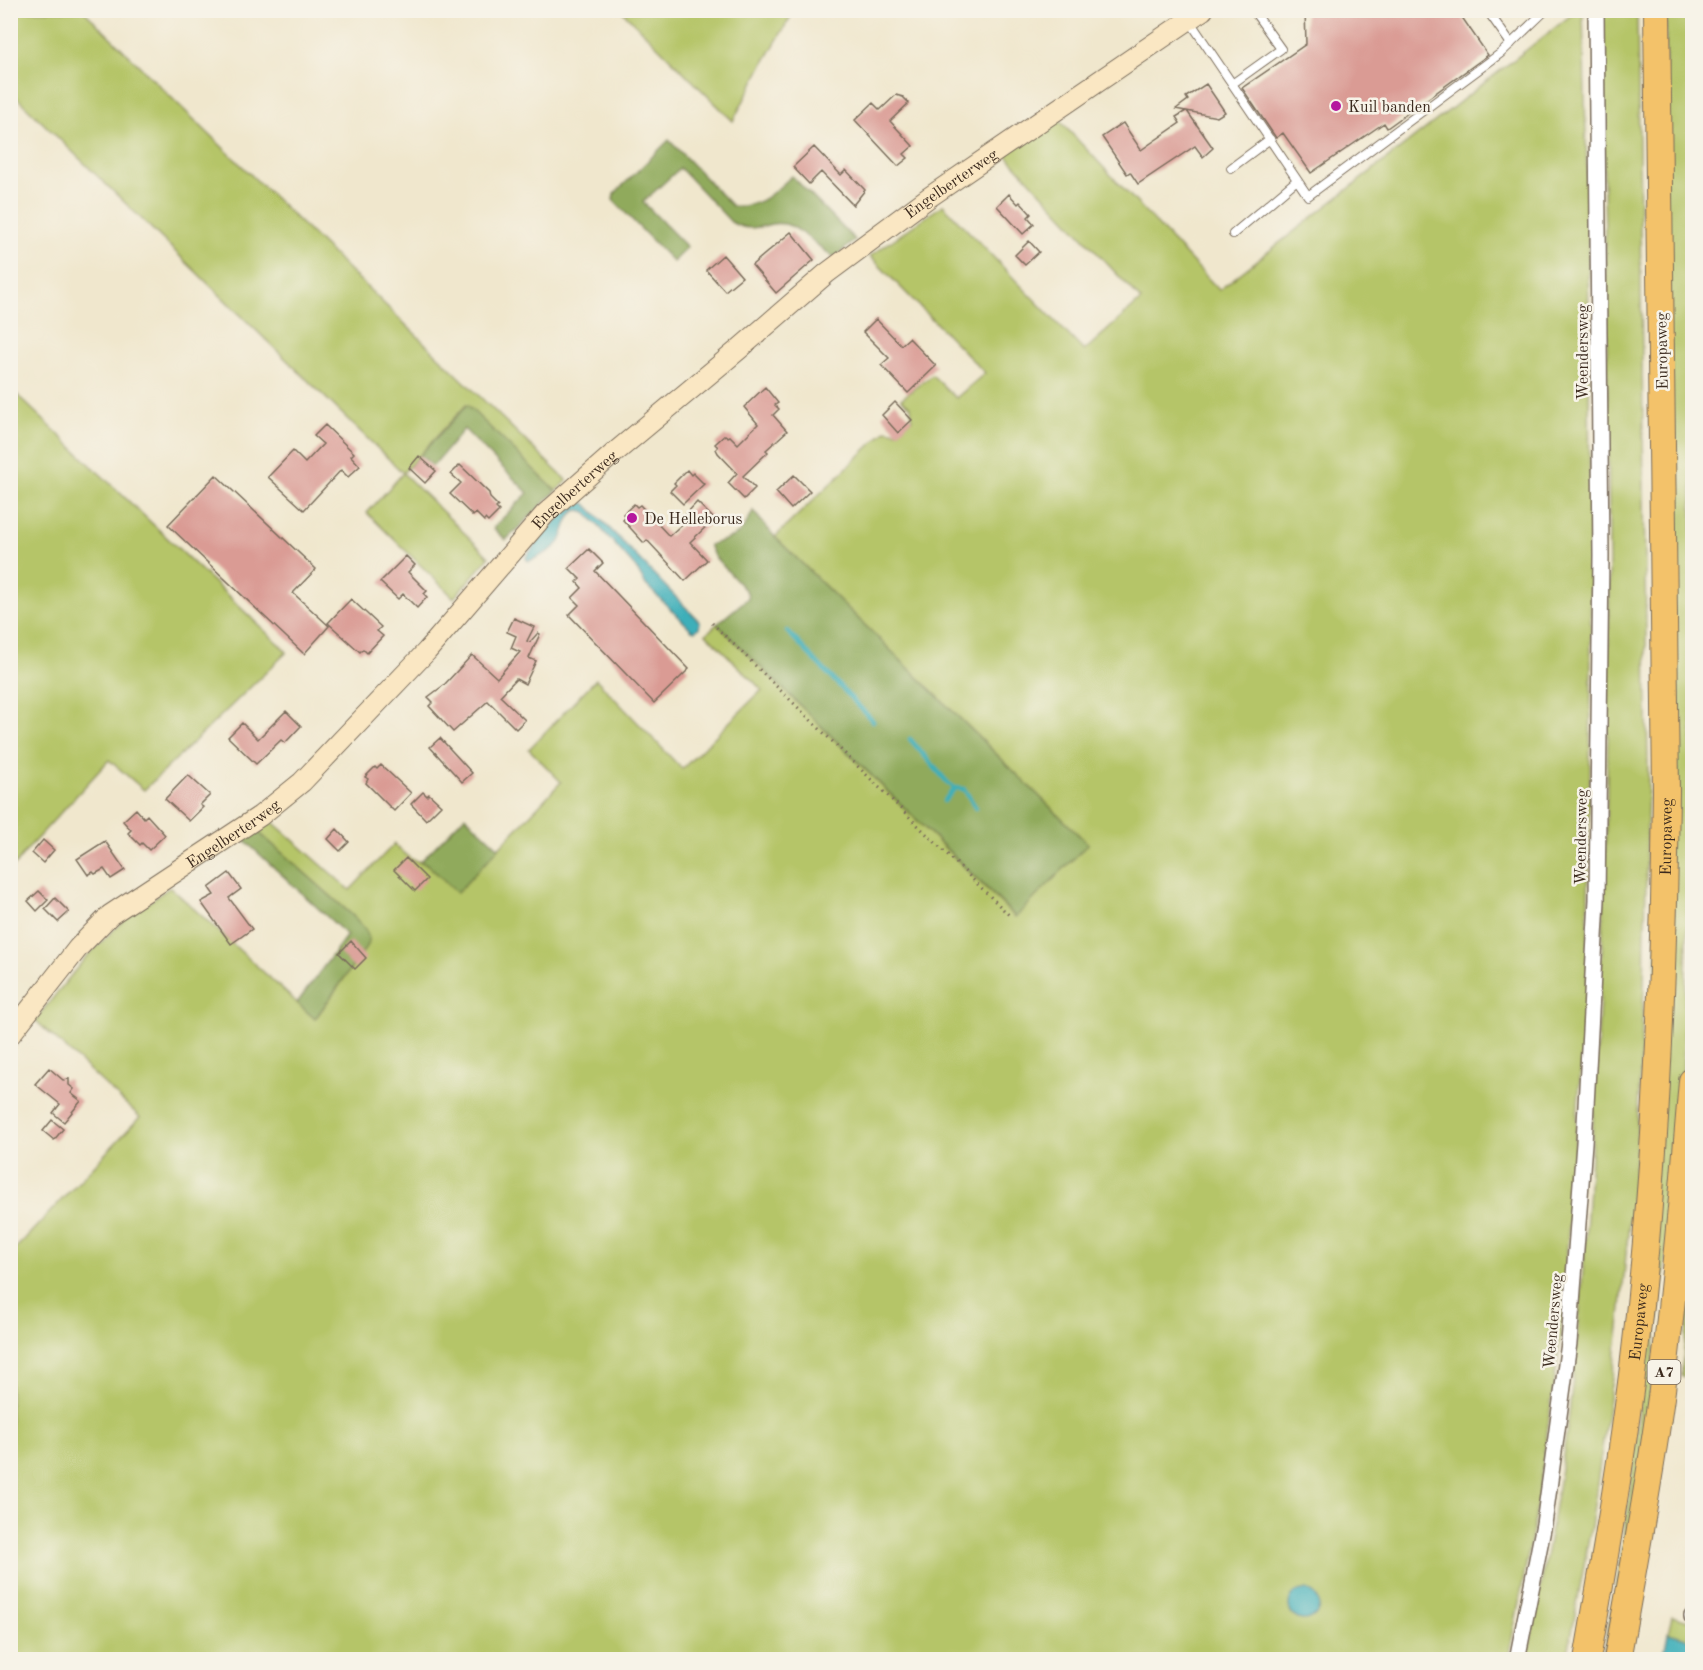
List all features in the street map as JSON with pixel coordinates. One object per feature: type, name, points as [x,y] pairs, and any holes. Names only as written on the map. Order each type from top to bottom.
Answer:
[{"type":"highway","name":"Europaweg","points":[[1587,1659],[1620,1460],[1637,1333],[1656,1123],[1659,1056],[1665,912],[1666,791],[1657,10]]},
{"type":"highway","name":"Europaweg","points":[[1617,1659],[1642,1522],[1661,1392],[1675,1272],[1692,1081]]},
{"type":"street","name":"Weendersweg","points":[[1517,1659],[1544,1524],[1569,1343],[1584,1143],[1597,900],[1601,556],[1596,10]]},
{"type":"street","name":"Engelberterweg","points":[[10,1035],[78,948],[110,915],[260,816],[302,782],[427,651],[545,514],[591,473],[827,273],[928,198],[1196,15]]},
{"type":"lane","points":[[1232,84],[1281,49],[1254,10]]},
{"type":"lane","points":[[1487,10],[1511,44]]},
{"type":"lane","points":[[1196,15],[1232,84],[1308,196],[1501,53],[1546,10]]},
{"type":"lane","points":[[1231,168],[1270,139]]},
{"type":"lane","points":[[1233,234],[1297,180]]},
{"type":"path","points":[[712,623],[1010,916]]},
{"type":"green space","points":[[10,11],[84,11],[567,481],[556,491],[466,405],[403,473],[11,92]]},
{"type":"green space","points":[[622,11],[794,11],[733,121]]},
{"type":"green space","points":[[1600,11],[1637,11],[1648,773],[1644,986],[1636,1150],[1619,1328],[1591,1527],[1567,1659],[1527,1660],[1559,1482],[1573,1383],[1587,1225],[1601,970],[1606,833],[1609,559]]},
{"type":"green space","points":[[1666,11],[1690,11],[1692,786],[1683,1066],[1676,1173],[1640,1469],[1619,1590],[1602,1660],[1621,1561],[1653,1273]]},
{"type":"green space","points":[[1575,12],[1583,12],[1588,220],[1591,685],[1587,986],[1560,1342],[1534,1524],[1508,1659],[11,1659],[10,1246],[15,1249],[140,1117],[35,1020],[86,957],[124,920],[170,887],[315,1019],[369,941],[352,915],[255,829],[268,818],[350,890],[394,844],[411,859],[428,864],[457,892],[561,782],[529,749],[596,679],[682,769],[762,690],[706,634],[717,624],[1015,917],[1088,844],[775,537],[886,430],[898,432],[912,419],[911,407],[901,399],[932,375],[956,398],[985,373],[870,256],[943,205],[1084,351],[1141,300],[1005,154],[1058,119],[1219,290]]},
{"type":"green space","points":[[669,140],[732,206],[751,205],[758,202],[792,176],[855,240],[834,258],[791,226],[776,224],[748,228],[740,226],[731,222],[680,168],[643,202],[687,247],[673,262],[613,200],[614,194]]},
{"type":"green space","points":[[11,389],[287,652],[144,790],[109,760],[11,870]]},
{"type":"green space","points":[[467,405],[556,491],[506,540],[493,528],[528,493],[464,429],[433,466],[420,455]]},
{"type":"green space","points":[[403,473],[489,557],[454,598],[367,513]]},
{"type":"green space","points":[[753,511],[775,537],[1088,844],[1016,917],[717,624],[748,598],[747,592],[714,556],[709,545],[737,535]]},
{"type":"green space","points":[[465,816],[499,848],[457,893],[428,865],[420,862]]},
{"type":"green space","points":[[255,829],[352,915],[368,936],[368,945],[315,1019],[297,1003],[347,935],[243,839]]},
{"type":"green space","points":[[1692,1288],[1692,1379],[1681,1376]]},
{"type":"green space","points":[[1672,1616],[1692,1622],[1692,1643],[1685,1638],[1668,1633]]},
{"type":"water","points":[[585,503],[700,622],[699,628],[692,630],[646,585],[636,568],[586,512],[579,510],[571,515],[559,543],[553,549],[527,560],[526,557],[552,524],[569,509]]},
{"type":"water","points":[[1304,1590],[1315,1594],[1319,1605],[1315,1616],[1304,1620],[1293,1616],[1289,1605],[1293,1594]]},
{"type":"water","points":[[1668,1633],[1686,1638],[1692,1643],[1692,1659],[1663,1659]]},
{"type":"building","name":"Kuil banden","points":[[1305,10],[1457,10],[1488,55],[1387,128],[1384,123],[1311,173],[1283,133],[1276,138],[1242,88],[1306,44]]},
{"type":"building","points":[[1206,84],[1225,112],[1217,117],[1187,111],[1213,148],[1203,157],[1195,146],[1138,184],[1130,172],[1127,174],[1102,137],[1123,123],[1141,150],[1180,123],[1176,117],[1186,111],[1176,109],[1188,100],[1186,97]]},
{"type":"building","points":[[896,95],[903,97],[909,103],[890,121],[913,146],[904,154],[908,158],[898,166],[855,120],[873,103],[880,110]]},
{"type":"building","points":[[814,147],[841,175],[846,170],[865,190],[853,205],[821,172],[809,184],[793,167]]},
{"type":"building","points":[[1009,194],[1031,214],[1028,217],[1034,224],[1023,234],[997,206]]},
{"type":"building","points":[[791,232],[814,260],[776,293],[752,265]]},
{"type":"building","points":[[1029,241],[1039,252],[1025,265],[1015,255]]},
{"type":"building","points":[[723,255],[742,277],[725,291],[706,270]]},
{"type":"building","points":[[876,319],[901,345],[909,338],[936,366],[908,393],[881,365],[889,358],[863,332]]},
{"type":"building","points":[[765,387],[778,403],[775,405],[779,409],[773,415],[787,431],[743,476],[755,488],[744,499],[728,483],[737,473],[718,453],[716,449],[718,447],[715,444],[725,435],[730,436],[738,444],[758,424],[744,407]]},
{"type":"building","points":[[895,402],[912,420],[898,433],[882,415]]},
{"type":"building","points":[[325,425],[354,453],[351,456],[360,466],[348,477],[341,470],[304,510],[268,477],[293,451],[305,463],[323,444],[314,436]]},
{"type":"building","points":[[419,456],[436,471],[425,483],[409,468]]},
{"type":"building","points":[[460,465],[489,493],[490,498],[498,506],[496,508],[499,511],[488,522],[476,513],[473,516],[450,494],[461,483],[451,474]]},
{"type":"building","points":[[687,470],[704,484],[683,504],[670,491],[676,485],[674,483]]},
{"type":"building","points":[[216,475],[316,569],[293,593],[329,626],[304,654],[168,525]]},
{"type":"building","points":[[794,475],[810,491],[791,509],[776,492]]},
{"type":"building","points":[[697,502],[714,519],[690,542],[707,560],[685,581],[647,540],[644,543],[623,520],[626,517],[623,514],[634,504],[637,507],[640,505],[669,536],[690,517],[686,514]]},
{"type":"building","points":[[589,549],[603,563],[595,571],[689,669],[654,703],[569,615],[579,605],[572,598],[582,588],[577,582],[580,579],[569,568]]},
{"type":"building","points":[[406,556],[415,565],[408,572],[427,591],[424,594],[427,597],[417,608],[403,594],[398,599],[380,582]]},
{"type":"building","points":[[351,599],[381,627],[377,631],[383,636],[367,653],[363,649],[360,652],[328,623]]},
{"type":"building","points":[[514,618],[534,627],[527,641],[530,642],[538,633],[540,634],[529,658],[536,661],[525,684],[516,679],[500,696],[525,720],[516,729],[488,701],[453,732],[429,706],[433,702],[428,697],[444,685],[472,655],[497,678],[520,652],[511,648],[516,636],[507,632]]},
{"type":"building","points":[[286,711],[301,726],[285,743],[281,740],[256,764],[228,737],[242,723],[258,739]]},
{"type":"building","points":[[440,738],[472,773],[462,782],[430,747]]},
{"type":"building","points":[[381,765],[411,793],[394,811],[366,783],[368,779],[365,777],[375,767],[377,769]]},
{"type":"building","points":[[188,775],[210,795],[200,805],[203,807],[189,821],[165,799]]},
{"type":"building","points":[[423,792],[427,796],[429,794],[441,805],[426,820],[411,804]]},
{"type":"building","points":[[136,809],[144,818],[147,815],[165,835],[149,850],[128,833],[131,830],[123,821]]},
{"type":"building","points":[[337,829],[349,842],[340,851],[328,839]]},
{"type":"building","points":[[43,840],[54,850],[43,863],[32,853]]},
{"type":"building","points":[[105,841],[125,870],[111,879],[104,869],[88,875],[77,859]]},
{"type":"building","points":[[406,858],[427,879],[415,891],[394,870]]},
{"type":"building","points":[[229,873],[241,889],[229,898],[252,929],[231,944],[201,902],[214,895],[209,888]]},
{"type":"building","points":[[39,891],[48,900],[37,911],[28,901]]},
{"type":"building","points":[[55,898],[69,912],[58,922],[45,909]]},
{"type":"building","points":[[351,941],[366,958],[355,969],[339,953]]},
{"type":"building","points":[[49,1068],[63,1080],[69,1079],[69,1085],[74,1089],[71,1093],[81,1101],[64,1122],[53,1113],[60,1104],[35,1084]]},
{"type":"building","points":[[52,1120],[63,1129],[54,1140],[43,1131]]},
{"type":"waterway","points":[[787,631],[873,721]]},
{"type":"waterway","points":[[910,739],[948,783],[955,788],[964,789],[976,808]]},
{"type":"waterway","points":[[944,801],[955,788]]},
{"type":"place","name":"Kuil banden","points":[[1336,106]]},
{"type":"place","name":"De Helleborus","points":[[632,518]]}]
